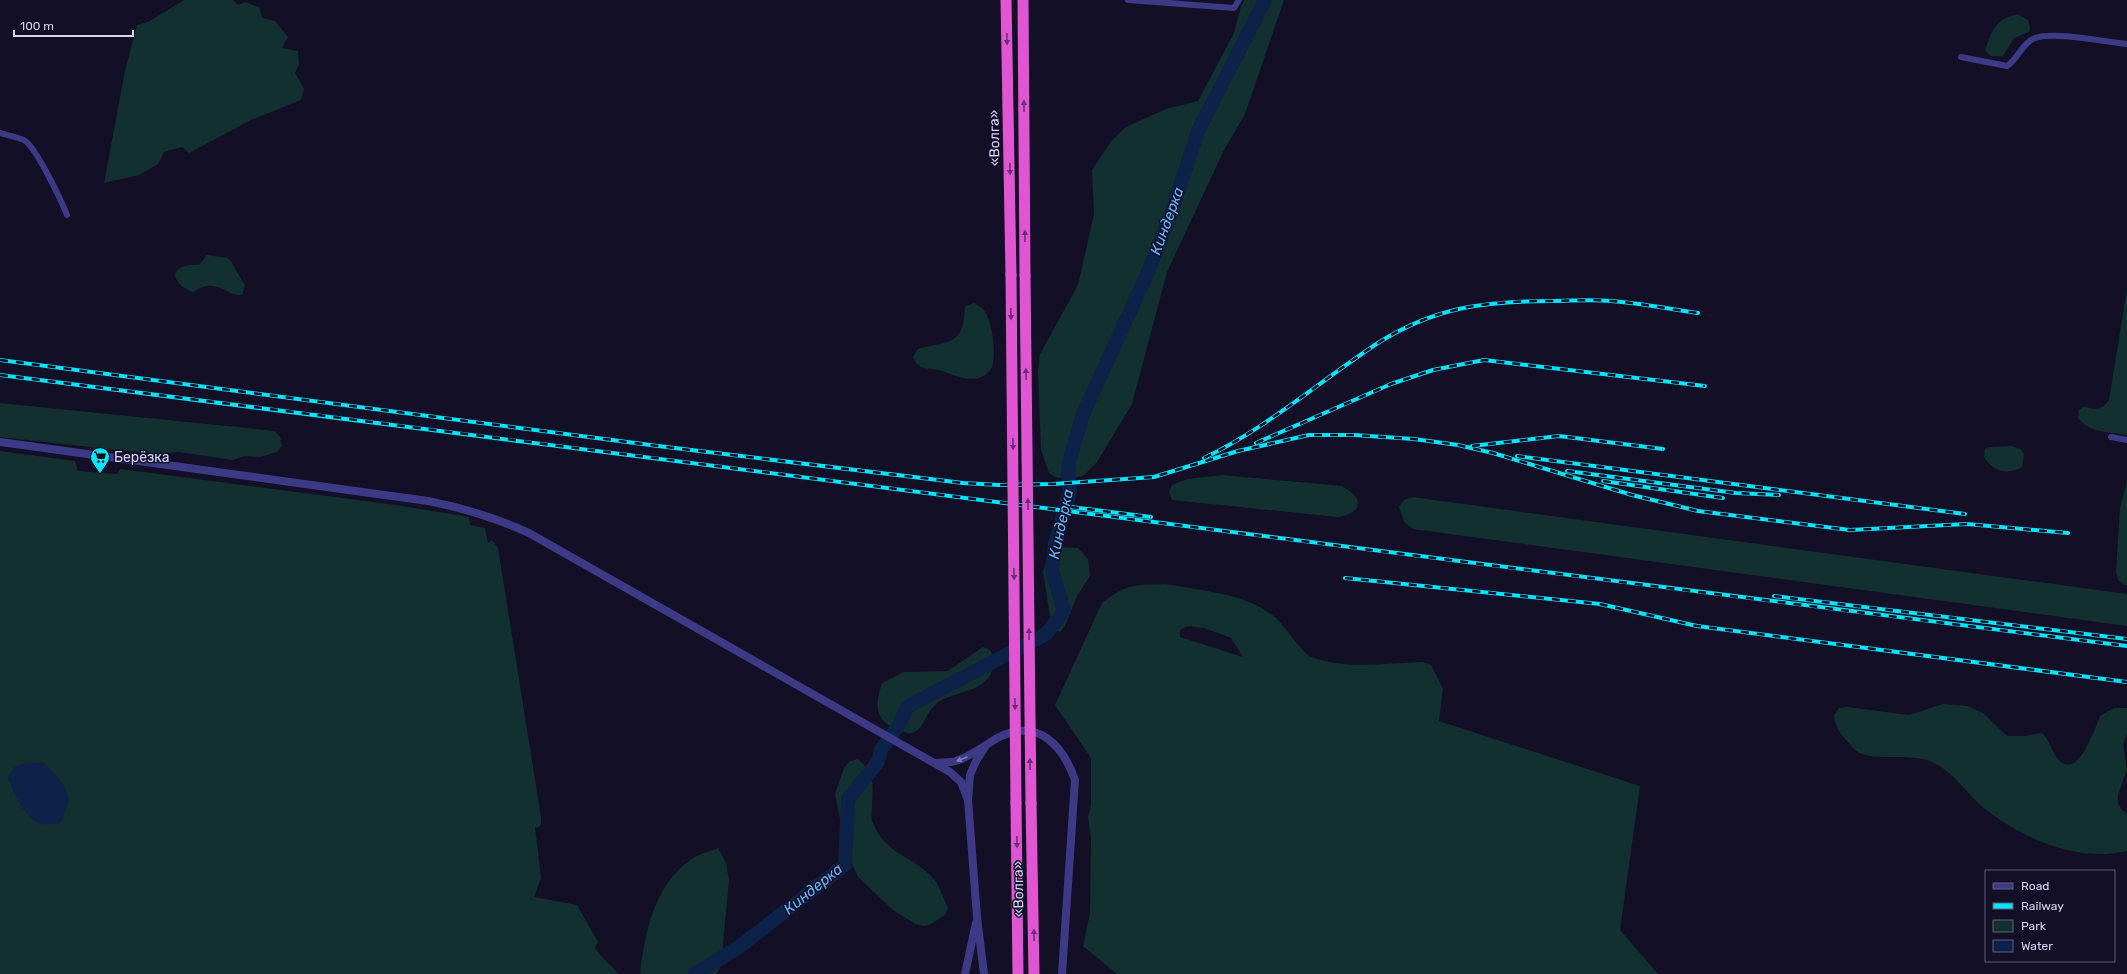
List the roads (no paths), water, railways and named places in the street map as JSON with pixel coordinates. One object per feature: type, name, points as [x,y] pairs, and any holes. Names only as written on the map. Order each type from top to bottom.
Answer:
[{"type":"highway","name":"«Волга»","points":[[1006,0],[1011,275],[1018,974]]},
{"type":"highway","name":"«Волга»","points":[[1023,0],[1034,974]]},
{"type":"street","points":[[1128,0],[1234,8],[1239,0]]},
{"type":"street","points":[[1961,57],[2007,66],[2016,60],[2027,43],[2034,38],[2048,35],[2127,44]]},
{"type":"street","points":[[0,133],[25,141],[55,188],[67,215]]},
{"type":"street","points":[[2111,437],[2127,440]]},
{"type":"street","points":[[0,442],[428,501],[466,509],[502,521],[528,534],[934,763],[955,776],[960,782],[968,800]]},
{"type":"street","points":[[934,763],[954,762],[968,757],[986,745],[1009,733],[1024,732],[1041,733],[1060,750],[1069,761],[1075,780],[1062,974]]},
{"type":"street","points":[[984,974],[977,917],[968,800],[970,774],[986,745]]},
{"type":"street","points":[[965,974],[977,917]]},
{"type":"water","points":[[44,763],[63,784],[68,796],[65,812],[60,823],[41,824],[30,817],[21,805],[8,779],[14,768],[22,764]]},
{"type":"waterway","name":"Киндерка","points":[[695,974],[739,947],[845,865],[848,799],[878,762],[881,750],[899,725],[907,707],[1046,634],[1064,611],[1052,570],[1055,544],[1070,491],[1068,476],[1069,462],[1083,414],[1149,270],[1170,216],[1198,131],[1265,0]]},
{"type":"railway","points":[[1204,458],[1250,433],[1378,343],[1420,321],[1440,314],[1461,308],[1504,302],[1588,300],[1633,303],[1698,313]]},
{"type":"railway","points":[[0,360],[658,446],[963,483],[999,485],[1053,484],[1154,477],[1238,451],[1309,435],[1354,435],[1414,439],[1458,445],[1493,453],[1632,495],[1698,511],[1850,530],[1967,524],[2068,533]]},
{"type":"railway","points":[[1256,443],[1391,384],[1433,370],[1484,360],[1705,386]]},
{"type":"railway","points":[[0,375],[2127,646]]},
{"type":"railway","points":[[1472,446],[1559,436],[1663,449]]},
{"type":"railway","points":[[1517,456],[1965,514]]},
{"type":"railway","points":[[1567,471],[1736,493],[1779,495]]},
{"type":"railway","points":[[1603,481],[1723,498]]},
{"type":"railway","points":[[1071,507],[1151,517]]},
{"type":"railway","points":[[1345,578],[1600,604],[1697,626],[2127,682]]},
{"type":"railway","points":[[1774,596],[2127,639]]},
{"type":"place","name":"Берёзка","points":[[100,474]]}]
